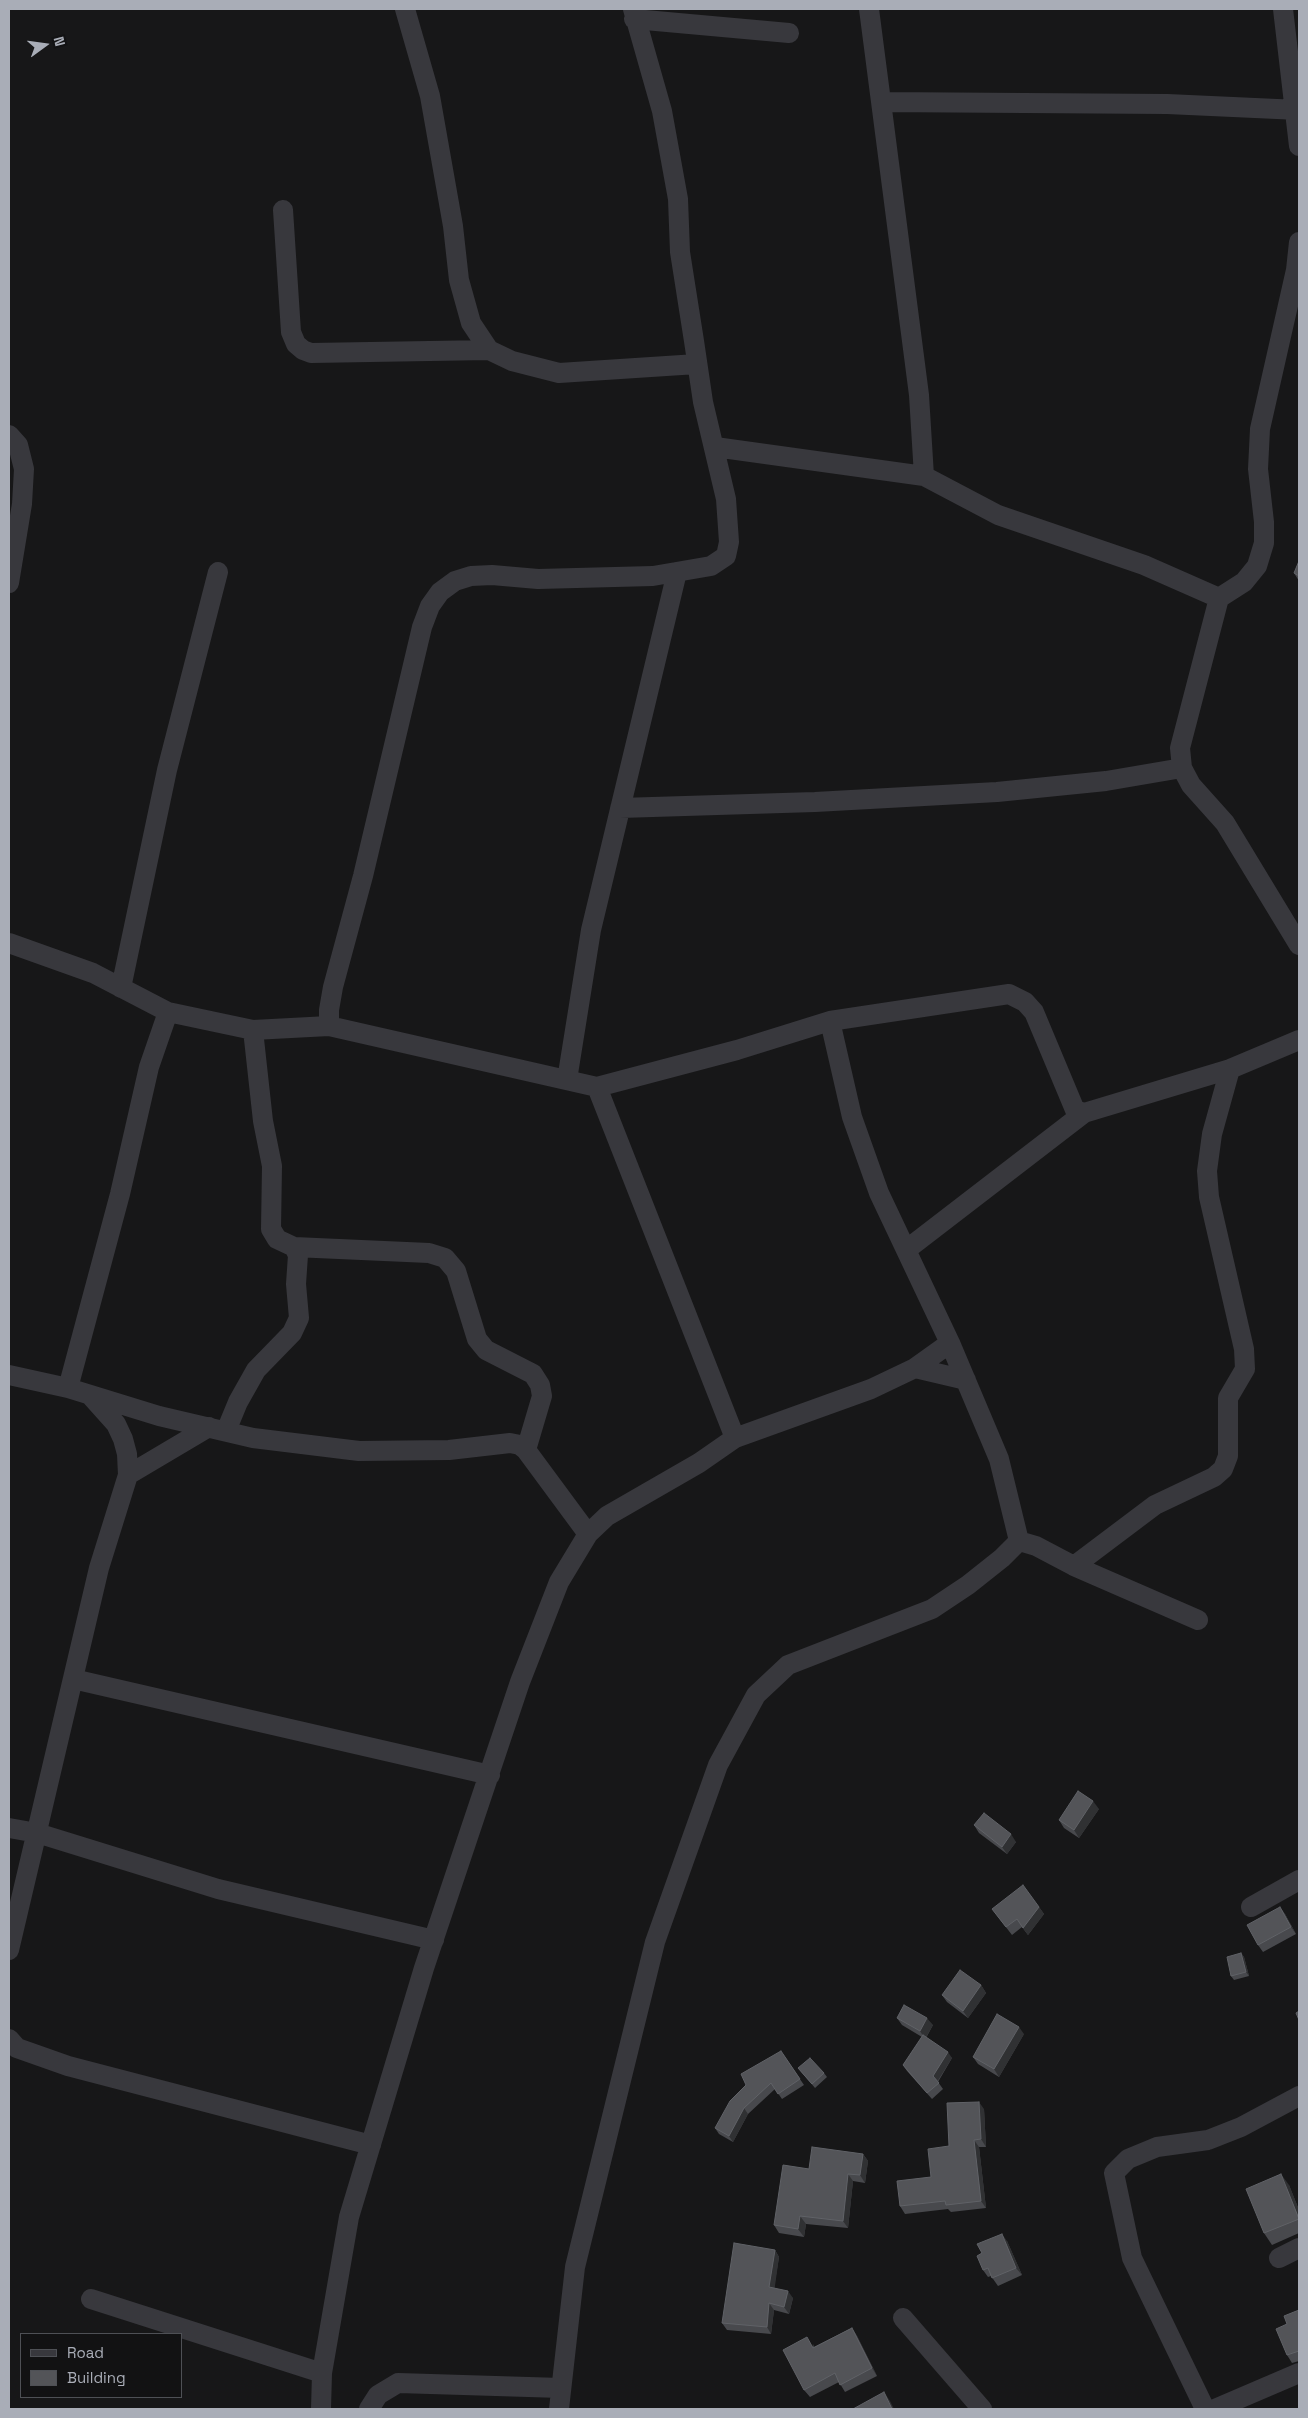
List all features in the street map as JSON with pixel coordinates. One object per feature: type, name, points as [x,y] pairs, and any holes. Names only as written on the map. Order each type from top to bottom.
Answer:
[{"type":"street","points":[[405,9],[430,96],[453,226],[459,280],[471,323],[489,350]]},
{"type":"street","points":[[869,9],[919,395],[924,476]]},
{"type":"street","points":[[1284,9],[1297,110],[1299,146]]},
{"type":"street","points":[[329,1026],[333,987],[362,876],[422,627],[430,606],[440,592],[455,581],[471,576],[492,575],[538,579],[653,576],[712,566],[726,556],[729,542],[729,523],[697,364],[680,252],[678,199],[662,111],[633,14],[789,33]]},
{"type":"street","points":[[881,102],[1167,104],[1297,110]]},
{"type":"street","points":[[283,210],[291,332],[296,344],[303,350],[311,353],[489,350],[512,361],[559,373],[697,364]]},
{"type":"street","points":[[1299,242],[1296,270],[1260,429],[1258,469],[1264,522],[1264,543],[1257,566],[1244,582],[1220,598],[1180,748],[1182,768],[1192,785],[1225,823],[1299,945]]},
{"type":"street","points":[[9,435],[18,445],[24,469],[22,504],[9,583]]},
{"type":"street","points":[[715,447],[924,476],[998,515],[1144,565],[1220,598]]},
{"type":"street","points":[[121,988],[167,770],[218,572]]},
{"type":"street","points":[[567,1080],[591,930],[677,572]]},
{"type":"street","points":[[620,808],[815,802],[997,792],[1106,781],[1182,768]]},
{"type":"street","points":[[9,943],[93,973],[168,1012],[253,1030],[329,1026],[597,1087],[737,1050],[830,1021],[1009,994],[1025,1002],[1034,1012],[1076,1110],[1084,1113]]},
{"type":"street","points":[[68,1388],[120,1194],[149,1067],[168,1012]]},
{"type":"street","points":[[830,1021],[852,1117],[879,1193],[950,1344],[999,1459],[1019,1541]]},
{"type":"street","points":[[253,1030],[263,1121],[272,1166],[271,1229],[276,1239],[294,1246],[429,1253],[445,1258],[456,1271],[476,1339],[486,1350],[533,1374],[540,1385],[542,1396],[526,1450]]},
{"type":"street","points":[[906,1250],[1084,1113],[1230,1069],[1299,1040]]},
{"type":"street","points":[[1074,1566],[1155,1505],[1214,1477],[1224,1469],[1228,1456],[1228,1398],[1245,1369],[1244,1349],[1209,1197],[1207,1171],[1212,1134],[1230,1069]]},
{"type":"street","points":[[597,1087],[735,1438]]},
{"type":"street","points":[[128,1475],[217,1429],[238,1402],[256,1370],[292,1333],[299,1318],[296,1284],[298,1255],[294,1246]]},
{"type":"street","points":[[321,2409],[322,2373],[349,2217],[434,1940],[520,1682],[559,1582],[588,1534],[608,1516],[699,1463],[735,1438],[871,1389],[915,1368],[950,1344]]},
{"type":"street","points":[[915,1368],[966,1380]]},
{"type":"street","points":[[9,1376],[68,1388],[159,1416],[253,1438],[359,1450],[449,1450],[510,1443],[520,1445],[526,1450],[588,1534]]},
{"type":"street","points":[[9,1950],[99,1568],[128,1475],[127,1454],[123,1438],[116,1424],[90,1395]]},
{"type":"street","points":[[1019,1541],[1036,1546],[1074,1566],[1198,1620]]},
{"type":"street","points":[[559,2409],[575,2267],[654,1942],[718,1765],[756,1695],[788,1665],[932,1609],[968,1585],[1002,1558],[1019,1541]]},
{"type":"street","points":[[73,1679],[490,1775]]},
{"type":"street","points":[[9,1828],[36,1833],[218,1889],[434,1940]]},
{"type":"street","points":[[1251,1907],[1299,1880]]},
{"type":"street","points":[[9,2039],[18,2048],[68,2066],[371,2145]]},
{"type":"street","points":[[1205,2409],[1132,2258],[1114,2173],[1128,2158],[1157,2147],[1208,2140],[1241,2127],[1299,2096]]},
{"type":"street","points":[[1279,2258],[1299,2248]]},
{"type":"street","points":[[91,2299],[322,2373]]},
{"type":"street","points":[[903,2318],[982,2409]]},
{"type":"street","points":[[1214,2409],[1299,2373]]},
{"type":"street","points":[[369,2409],[378,2395],[398,2383],[561,2388]]},
{"type":"building","points":[[1299,561],[1299,576],[1294,573]]},
{"type":"building","points":[[1078,1791],[1093,1801],[1074,1830],[1059,1820]]},
{"type":"building","points":[[984,1813],[1011,1834],[1002,1847],[974,1825]]},
{"type":"building","points":[[1023,1885],[1039,1907],[1023,1928],[1017,1919],[1006,1927],[992,1909]]},
{"type":"building","points":[[1280,1907],[1291,1927],[1258,1945],[1247,1925]]},
{"type":"building","points":[[1241,1953],[1246,1972],[1231,1976],[1227,1957]]},
{"type":"building","points":[[960,1970],[981,1985],[963,2011],[942,1995]]},
{"type":"building","points":[[904,2005],[927,2018],[920,2031],[897,2018]]},
{"type":"building","points":[[997,2014],[1019,2027],[994,2069],[973,2057]]},
{"type":"building","points":[[923,2035],[948,2052],[933,2076],[939,2083],[927,2093],[903,2065]]},
{"type":"building","points":[[781,2051],[800,2079],[778,2094],[771,2083],[744,2108],[729,2136],[715,2128],[730,2101],[746,2085],[741,2074]]},
{"type":"building","points":[[810,2058],[824,2073],[812,2084],[798,2068]]},
{"type":"building","points":[[979,2102],[981,2139],[974,2140],[981,2201],[946,2205],[945,2201],[900,2206],[897,2181],[931,2177],[928,2149],[949,2146],[947,2103]]},
{"type":"building","points":[[812,2147],[863,2154],[860,2175],[848,2174],[843,2221],[800,2216],[798,2229],[774,2225],[783,2165],[809,2169]]},
{"type":"building","points":[[1281,2174],[1299,2219],[1264,2233],[1246,2189]]},
{"type":"building","points":[[1002,2234],[1016,2268],[992,2278],[988,2268],[983,2270],[977,2256],[982,2253],[977,2244]]},
{"type":"building","points":[[734,2243],[775,2250],[769,2287],[788,2291],[784,2307],[769,2303],[767,2327],[722,2323]]},
{"type":"building","points":[[1299,2310],[1299,2351],[1287,2355],[1276,2329],[1287,2324],[1284,2316]]},
{"type":"building","points":[[852,2328],[872,2368],[840,2385],[835,2373],[804,2390],[783,2350],[807,2337],[813,2348]]},
{"type":"building","points":[[884,2392],[892,2409],[853,2409]]}]
